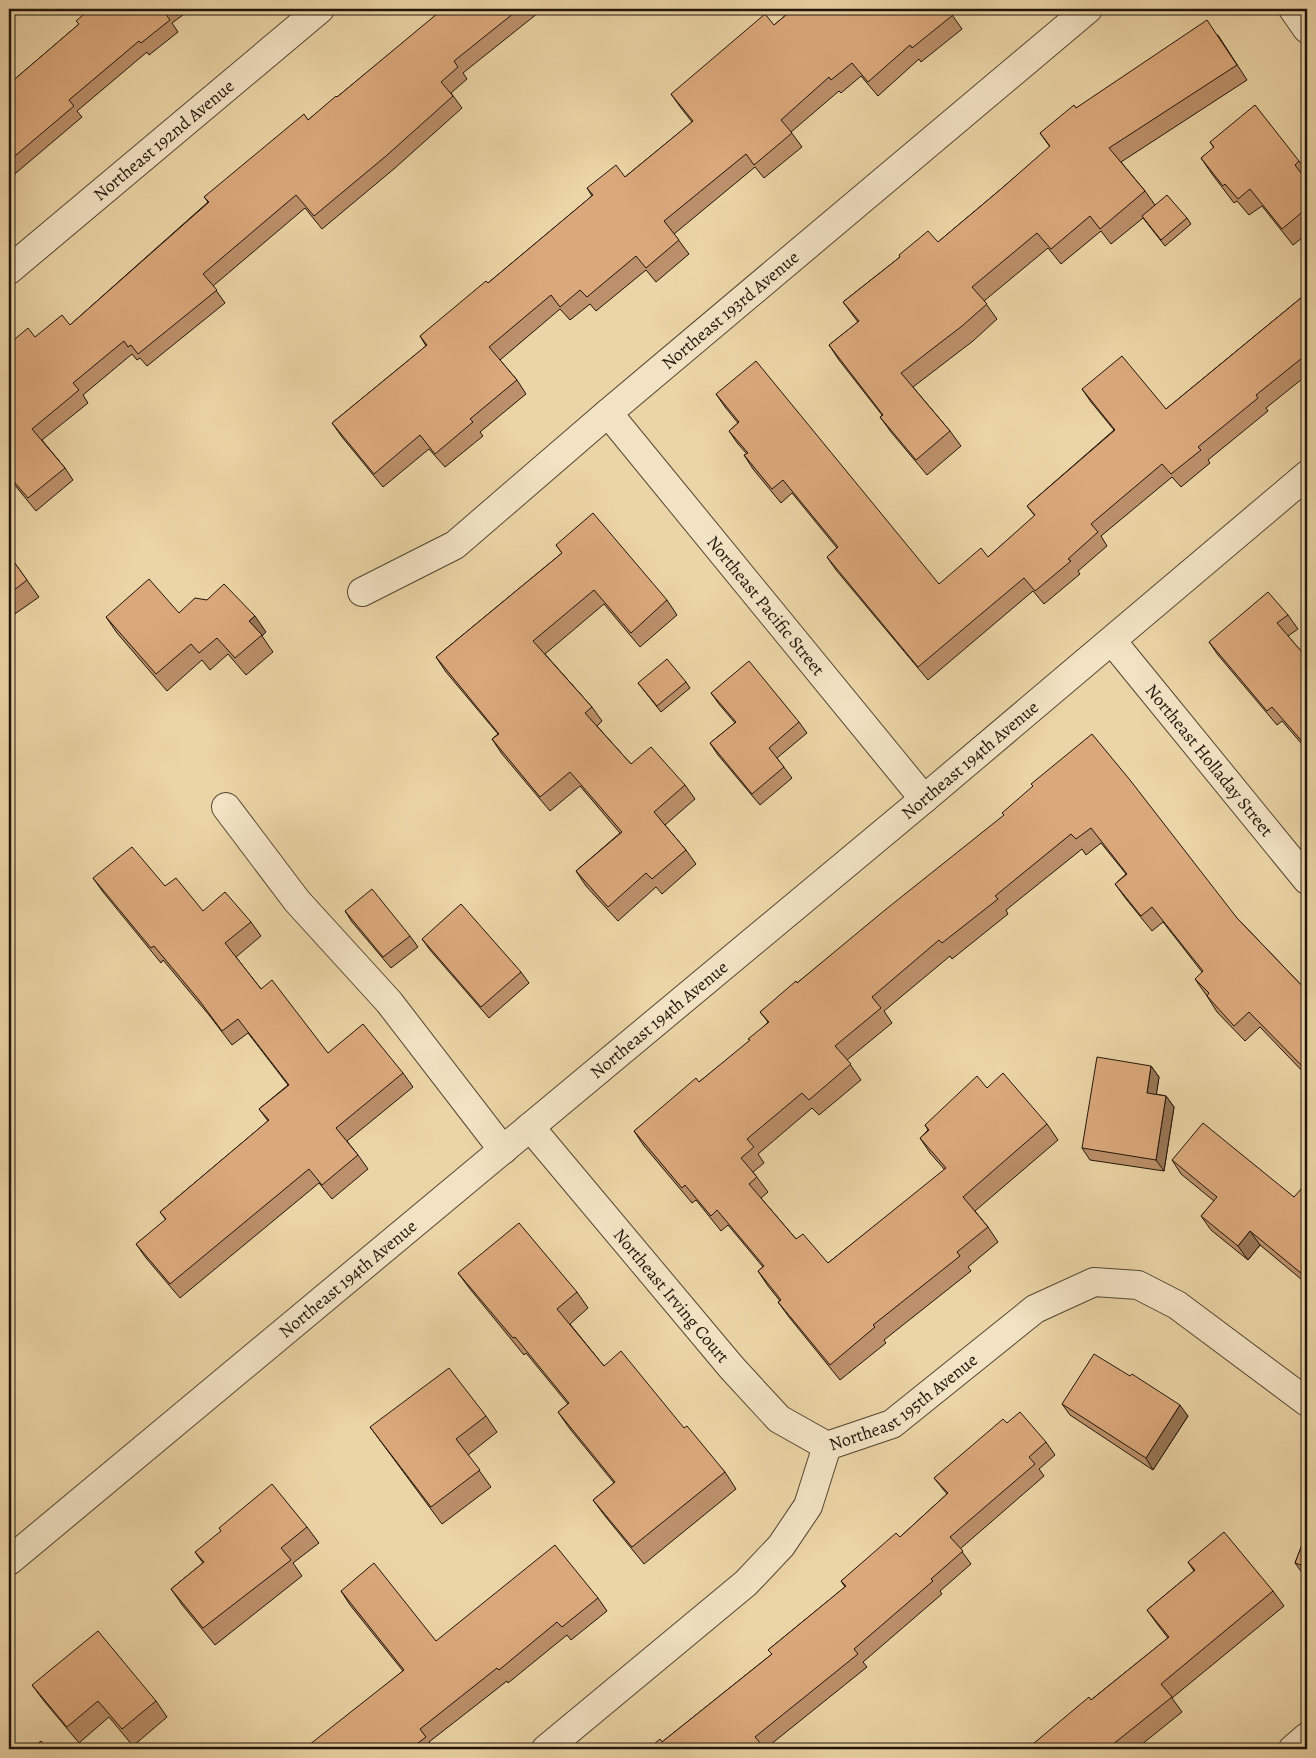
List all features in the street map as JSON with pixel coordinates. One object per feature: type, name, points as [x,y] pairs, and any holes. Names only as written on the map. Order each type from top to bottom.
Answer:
[{"type":"street","name":"Northeast 192nd Avenue","points":[[9,270],[320,9]]},
{"type":"street","name":"Northeast 193rd Avenue","points":[[362,592],[455,545],[608,413],[1088,9]]},
{"type":"street","points":[[1293,9],[1307,29]]},
{"type":"street","name":"Northeast Pacific Street","points":[[608,413],[924,799]]},
{"type":"street","name":"Northeast 194th Avenue","points":[[9,1561],[924,799],[1307,475]]},
{"type":"street","name":"Northeast Holladay Street","points":[[1112,641],[1307,880]]},
{"type":"street","points":[[226,807],[297,900],[389,1002],[503,1150]]},
{"type":"street","name":"Northeast Irving Court","points":[[530,1127],[732,1368],[779,1419],[827,1446]]},
{"type":"street","name":"Northeast 195th Avenue","points":[[546,1749],[746,1584],[781,1546],[808,1506],[827,1446],[892,1424],[1035,1309],[1094,1282],[1138,1285],[1177,1305],[1307,1402]]},
{"type":"street","points":[[1293,1749],[1307,1737]]},
{"type":"building","points":[[90,9],[169,9],[164,12],[170,20],[141,43],[139,41],[69,100],[74,106],[9,161],[9,84],[79,24],[76,21]]},
{"type":"building","points":[[438,9],[519,9],[454,61],[458,67],[441,82],[453,96],[386,156],[314,216],[296,195],[203,274],[217,290],[138,354],[131,345],[128,347],[124,341],[73,383],[79,390],[32,429],[65,468],[28,498],[9,476],[9,344],[28,328],[35,337],[62,315],[70,325],[209,202],[204,197],[304,114],[308,120],[337,97],[438,13],[436,11]]},
{"type":"building","points":[[793,9],[947,9],[953,15],[912,48],[910,45],[868,82],[852,63],[831,80],[829,77],[781,120],[792,133],[754,165],[746,154],[664,221],[679,240],[646,268],[636,256],[587,297],[580,290],[560,307],[551,295],[489,347],[517,380],[470,419],[473,422],[435,454],[420,435],[374,474],[332,423],[427,345],[420,336],[486,281],[488,283],[593,195],[587,188],[616,165],[625,177],[693,121],[671,94],[765,14],[774,25]]},
{"type":"building","points":[[1207,20],[1237,65],[1109,148],[1145,191],[1100,229],[1090,216],[1051,249],[1037,233],[972,287],[987,304],[962,326],[901,373],[950,431],[916,460],[880,417],[883,415],[829,345],[859,321],[843,302],[900,257],[899,255],[928,231],[938,242],[1001,189],[1050,146],[1040,133],[1074,105],[1076,108]]},
{"type":"building","points":[[1255,105],[1299,161],[1295,165],[1307,181],[1307,208],[1282,229],[1250,189],[1238,199],[1225,184],[1223,186],[1201,158],[1214,147],[1210,142]]},
{"type":"building","points":[[1167,195],[1187,218],[1161,240],[1142,216]]},
{"type":"building","points":[[1307,293],[1307,354],[1256,395],[1258,398],[1198,447],[1201,450],[1171,474],[1162,464],[1091,524],[1098,532],[1068,559],[1071,561],[1035,591],[1024,578],[918,667],[827,557],[838,547],[783,480],[772,489],[744,455],[748,453],[729,431],[739,422],[716,394],[756,361],[939,584],[981,548],[988,557],[1035,515],[1027,506],[1115,430],[1082,389],[1122,356],[1166,409]]},
{"type":"building","points":[[593,513],[667,600],[631,633],[594,590],[533,641],[592,707],[585,713],[631,764],[651,747],[685,785],[654,812],[686,850],[652,879],[646,873],[608,907],[576,871],[622,832],[570,772],[540,797],[492,739],[499,734],[436,657],[562,553],[556,545]]},
{"type":"building","points":[[9,555],[27,580],[9,594]]},
{"type":"building","points":[[149,579],[179,613],[195,598],[207,600],[224,584],[255,616],[249,621],[262,635],[235,658],[217,638],[199,653],[191,644],[156,674],[106,617]]},
{"type":"building","points":[[1268,592],[1288,615],[1277,623],[1307,658],[1307,747],[1272,707],[1267,711],[1209,642]]},
{"type":"building","points":[[667,659],[686,682],[657,706],[638,683]]},
{"type":"building","points":[[749,661],[799,722],[769,748],[784,767],[752,794],[710,743],[736,722],[711,693]]},
{"type":"building","points":[[1092,734],[1237,918],[1307,991],[1307,1070],[1249,1012],[1234,1026],[1207,996],[1209,993],[1195,979],[1203,971],[1152,907],[1141,916],[1115,884],[1127,874],[1091,828],[1076,839],[1071,834],[995,896],[998,899],[942,943],[939,940],[872,997],[881,1008],[835,1046],[851,1064],[809,1100],[802,1093],[747,1139],[754,1147],[741,1158],[757,1177],[749,1184],[796,1239],[803,1234],[828,1263],[946,1168],[920,1138],[929,1130],[925,1125],[977,1076],[987,1088],[1003,1073],[1047,1124],[963,1197],[988,1227],[957,1252],[960,1256],[873,1325],[875,1327],[830,1365],[778,1302],[781,1300],[758,1271],[764,1266],[717,1210],[711,1216],[685,1185],[682,1188],[634,1131],[696,1078],[699,1082],[750,1040],[748,1039],[769,1022],[760,1012],[796,981],[797,983],[1004,815],[1002,813],[1033,786],[1031,784]]},
{"type":"building","points":[[132,847],[165,886],[176,878],[203,911],[225,892],[251,922],[225,943],[261,989],[272,980],[328,1053],[363,1024],[403,1073],[336,1128],[358,1155],[322,1185],[309,1169],[170,1284],[136,1244],[166,1219],[160,1212],[269,1120],[259,1109],[289,1085],[238,1019],[222,1031],[154,946],[151,948],[93,878]]},
{"type":"building","points":[[372,889],[410,936],[383,957],[345,911]]},
{"type":"building","points":[[461,904],[521,972],[481,1007],[422,939]]},
{"type":"building","points":[[1097,1057],[1151,1066],[1147,1093],[1166,1096],[1156,1160],[1082,1148]]},
{"type":"building","points":[[1203,1123],[1294,1197],[1302,1188],[1307,1193],[1307,1278],[1250,1231],[1238,1246],[1201,1216],[1217,1197],[1172,1160]]},
{"type":"building","points":[[519,1223],[577,1292],[557,1309],[604,1366],[621,1351],[684,1428],[687,1426],[725,1472],[632,1547],[593,1500],[615,1482],[558,1412],[569,1403],[515,1337],[513,1338],[458,1273]]},
{"type":"building","points":[[1094,1354],[1130,1376],[1132,1374],[1180,1405],[1146,1458],[1062,1404]]},
{"type":"building","points":[[449,1368],[486,1416],[456,1439],[480,1470],[431,1507],[370,1427]]},
{"type":"building","points":[[1020,1412],[1046,1442],[1029,1457],[1035,1464],[950,1537],[963,1551],[931,1579],[933,1581],[854,1649],[858,1654],[755,1737],[761,1744],[754,1749],[648,1749],[660,1739],[662,1742],[772,1654],[768,1650],[846,1586],[841,1581],[896,1533],[900,1537],[948,1493],[934,1478],[1003,1419],[1007,1423]]},
{"type":"building","points":[[272,1484],[307,1527],[281,1548],[291,1560],[203,1628],[171,1589],[204,1562],[195,1552],[221,1531],[219,1528]]},
{"type":"building","points":[[1224,1532],[1273,1591],[1161,1684],[1172,1697],[1107,1749],[1027,1749],[1089,1697],[1091,1700],[1169,1637],[1147,1610],[1195,1570],[1188,1562]]},
{"type":"building","points":[[1307,1532],[1307,1567],[1295,1563]]},
{"type":"building","points":[[555,1545],[598,1598],[562,1627],[557,1622],[499,1670],[497,1668],[420,1729],[426,1737],[410,1749],[307,1749],[310,1747],[309,1745],[404,1670],[341,1591],[374,1563],[436,1641]]},
{"type":"building","points":[[98,1631],[156,1701],[122,1729],[98,1701],[67,1727],[32,1685]]},
{"type":"building","points":[[41,1741],[48,1749],[31,1749]]}]
